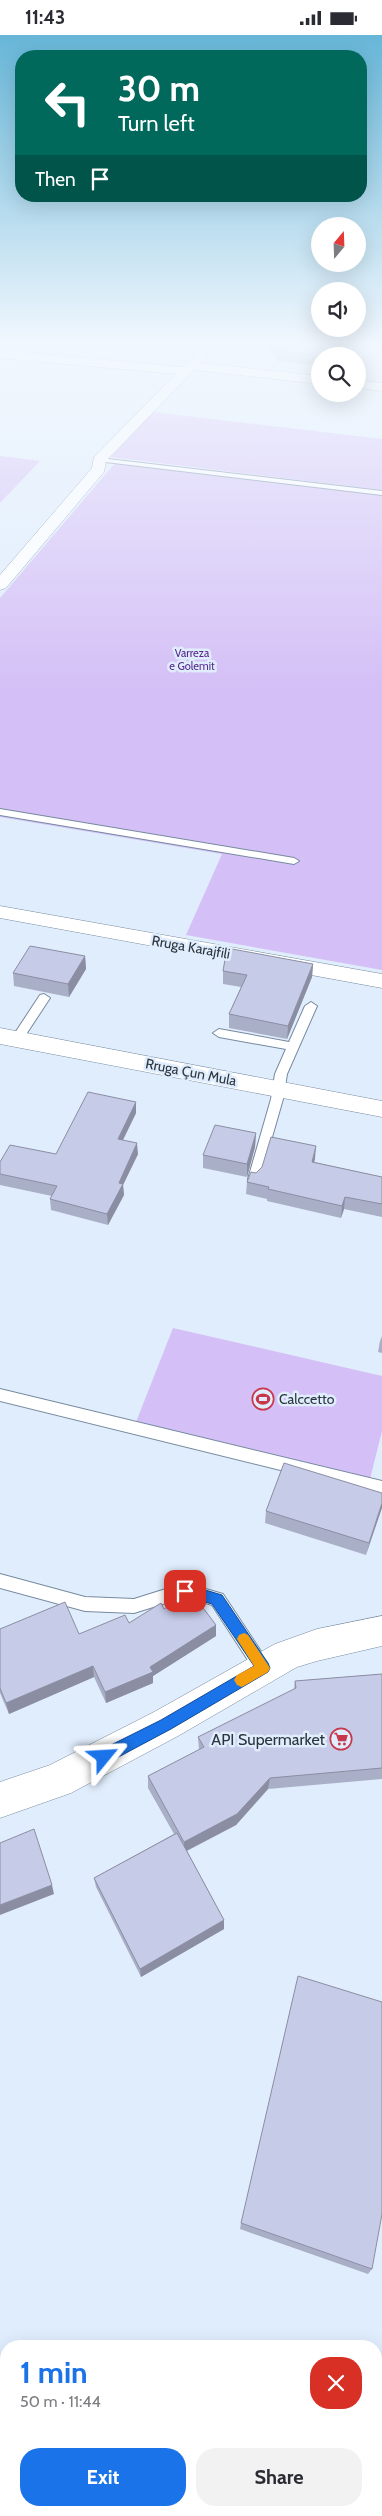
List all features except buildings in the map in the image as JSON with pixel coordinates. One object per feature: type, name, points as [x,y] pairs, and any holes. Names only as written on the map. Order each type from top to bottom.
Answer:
[{"type":"street","points":[[0,585],[99,469],[99,460]]},
{"type":"street","name":"Rruga Karajfili","points":[[0,912],[382,981]]},
{"type":"street","name":"Rruga Çun Mula","points":[[8,1037],[382,1109]]},
{"type":"street","points":[[0,1801],[58,1780],[166,1725],[287,1655],[317,1645],[382,1631]]},
{"type":"lane","points":[[99,460],[382,493]]},
{"type":"lane","points":[[0,813],[294,861]]},
{"type":"lane","points":[[8,1037],[44,998]]},
{"type":"lane","points":[[254,1179],[279,1089],[281,1074],[311,1006]]},
{"type":"lane","points":[[219,1033],[293,1046]]},
{"type":"lane","points":[[0,1395],[382,1488]]},
{"type":"lane","points":[[0,1581],[86,1604],[134,1605],[185,1591],[217,1599],[263,1668]]},
{"type":"green space","points":[[0,459],[40,461],[0,503]]},
{"type":"green space","points":[[126,459],[382,459],[382,490]]},
{"type":"green space","name":"Varreza e Golemit","points":[[115,463],[382,495],[382,970],[186,935],[222,854],[0,817],[0,598]]},
{"type":"green space","name":"Calccetto","points":[[173,1328],[382,1376],[382,1431],[370,1479],[136,1422]]},
{"type":"slow traffic","points":[[242,1680],[263,1668],[244,1639]]},
{"type":"place","name":"Calccetto","points":[[263,1399]]},
{"type":"place","name":"API Supermarket","points":[[341,1739]]},
{"type":"route","points":[[104,1757],[166,1725],[263,1668],[217,1599],[185,1591]]}]
